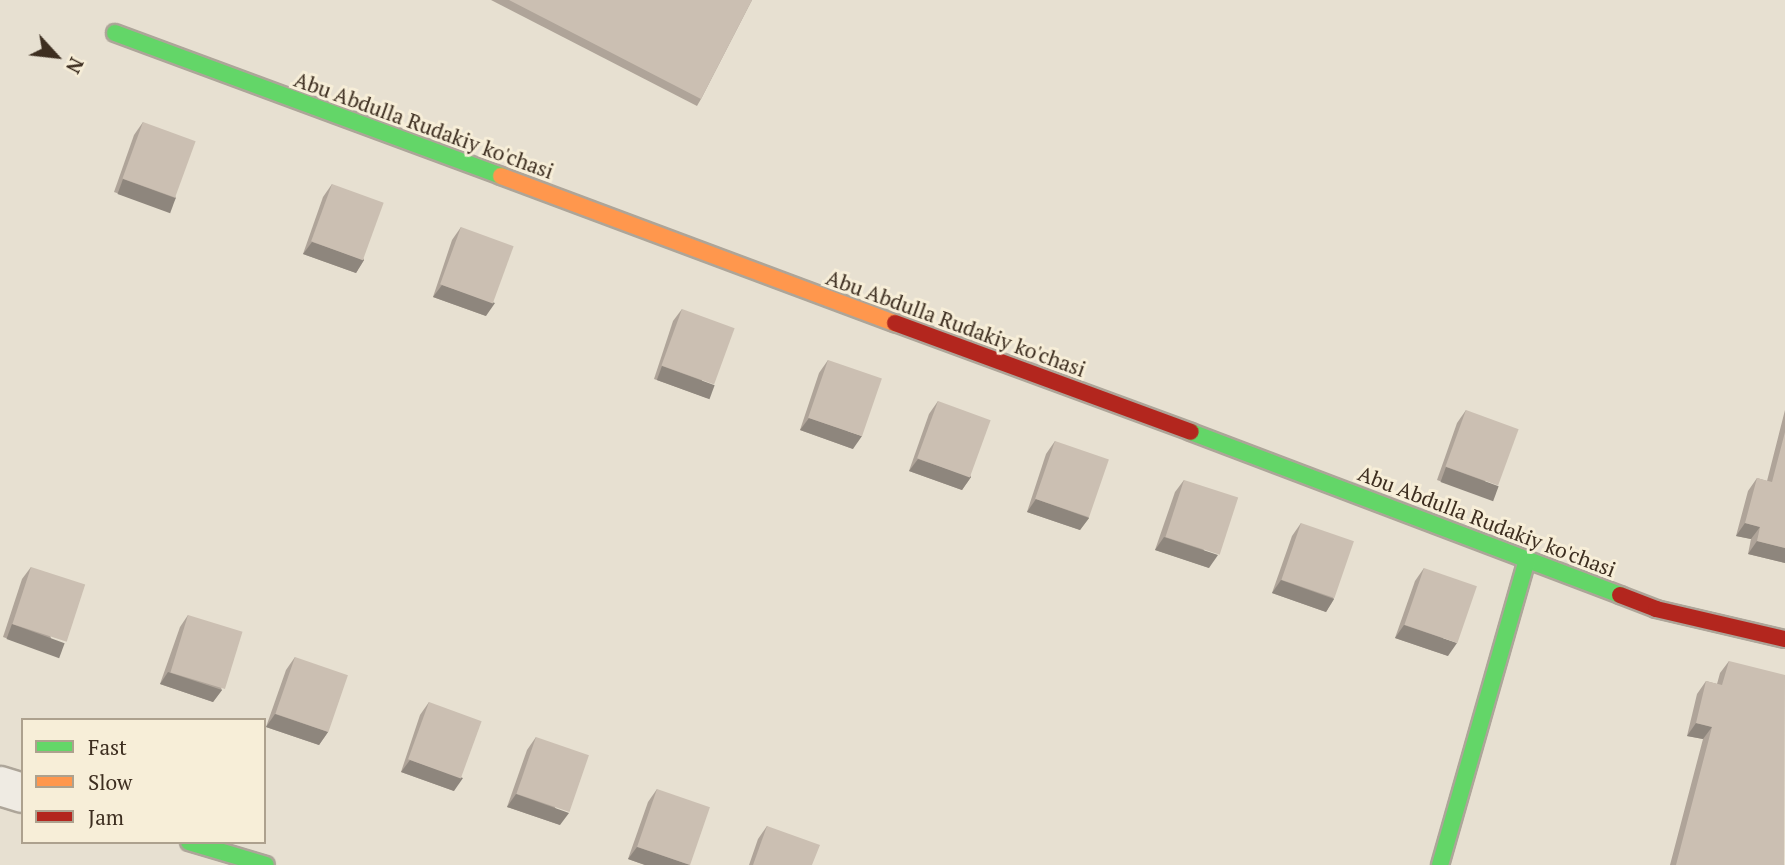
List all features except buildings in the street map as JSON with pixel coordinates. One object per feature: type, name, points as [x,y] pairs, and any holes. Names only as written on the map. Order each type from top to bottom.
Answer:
[{"type":"street","name":"Abu Abdulla Rudakiy ko'chasi","points":[[115,33],[1656,609],[1785,639]]},
{"type":"street","points":[[1440,865],[1527,559]]},
{"type":"street","points":[[0,786],[21,792]]},
{"type":"street","points":[[196,844],[266,865]]},
{"type":"traffic: fast","points":[[115,33],[501,176]]},
{"type":"traffic: fast","points":[[1191,432],[1620,595]]},
{"type":"traffic: fast","points":[[1440,865],[1527,559]]},
{"type":"traffic: fast","points":[[196,844],[266,865]]},
{"type":"traffic: slow","points":[[501,176],[895,323]]},
{"type":"traffic: jam","points":[[895,323],[1191,432]]},
{"type":"traffic: jam","points":[[1620,595],[1656,609],[1785,639]]}]
